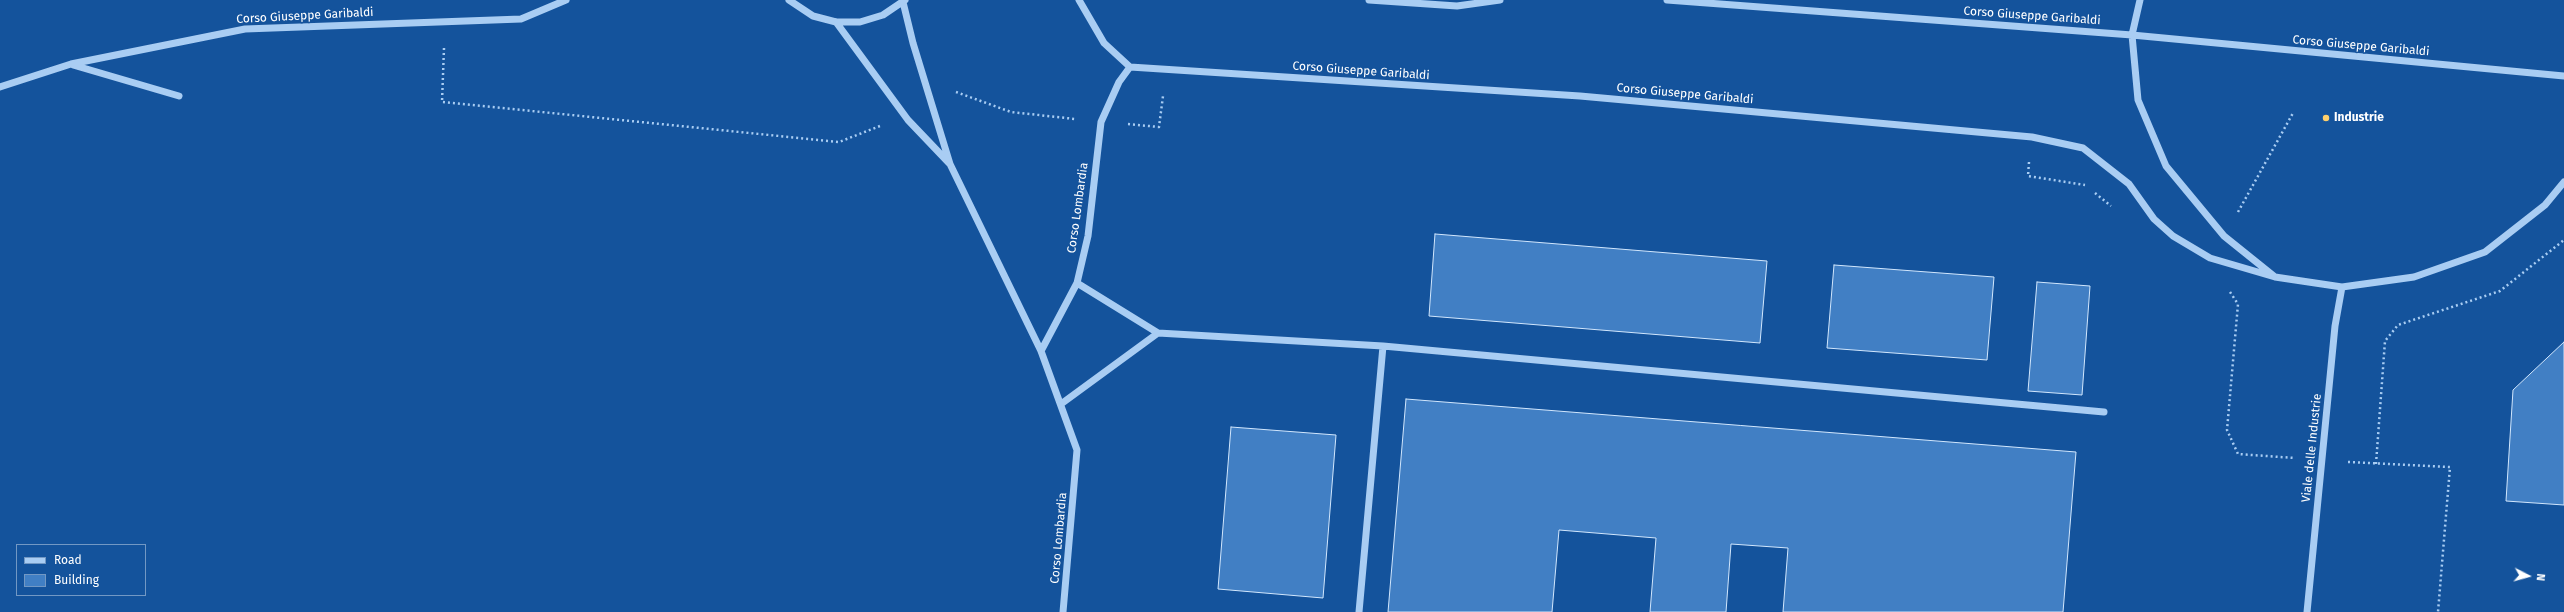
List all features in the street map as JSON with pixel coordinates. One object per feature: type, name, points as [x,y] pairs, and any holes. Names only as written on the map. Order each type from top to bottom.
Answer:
[{"type":"street","name":"Corso Giuseppe Garibaldi","points":[[0,87],[71,64],[245,29],[521,18],[566,0]]},
{"type":"street","points":[[789,0],[813,16],[836,22],[860,22],[877,17],[904,1]]},
{"type":"street","points":[[1079,0],[1104,43],[1130,67]]},
{"type":"street","points":[[1369,0],[1457,6],[1500,0]]},
{"type":"street","name":"Corso Giuseppe Garibaldi","points":[[1668,0],[2132,35],[2564,76]]},
{"type":"street","points":[[2140,0],[2132,35],[2138,100],[2166,166],[2224,236],[2275,277]]},
{"type":"street","name":"Corso Lombardia","points":[[904,1],[931,105],[950,164],[1041,351],[1077,450],[1063,612]]},
{"type":"street","name":"Corso Lombardia","points":[[836,22],[908,120],[950,164]]},
{"type":"street","points":[[71,64],[179,96]]},
{"type":"street","name":"Corso Giuseppe Garibaldi","points":[[1130,67],[1580,96],[2032,137],[2082,148],[2129,184],[2154,219],[2173,236],[2204,255],[2275,277],[2342,287],[2414,277],[2485,252],[2545,205],[2564,182]]},
{"type":"street","name":"Corso Lombardia","points":[[1041,351],[1077,283],[1088,236],[1101,122],[1119,82],[1130,67]]},
{"type":"street","points":[[1077,283],[1158,333],[1382,346],[2104,412]]},
{"type":"street","name":"Viale delle Industrie","points":[[2307,612],[2335,326],[2342,287]]},
{"type":"street","points":[[1061,404],[1158,333]]},
{"type":"street","points":[[1359,612],[1382,346]]},
{"type":"path","points":[[445,20],[442,102],[839,142],[878,127],[908,120]]},
{"type":"path","points":[[931,105],[956,92],[1011,112],[1159,128],[1166,69]]},
{"type":"path","points":[[2224,236],[2293,114]]},
{"type":"path","points":[[2032,137],[2028,176],[2083,184],[2116,211]]},
{"type":"path","points":[[2376,464],[2385,341],[2398,325],[2500,291],[2564,240]]},
{"type":"path","points":[[2226,286],[2238,304],[2227,430],[2238,454],[2376,464],[2450,467],[2438,612]]},
{"type":"building","points":[[1435,234],[1767,261],[1760,343],[1429,316]]},
{"type":"building","points":[[1834,265],[1994,277],[1987,360],[1827,348]]},
{"type":"building","points":[[2037,282],[2090,286],[2082,395],[2028,391]]},
{"type":"building","points":[[2564,342],[2564,505],[2506,501],[2513,390]]},
{"type":"building","points":[[1406,399],[2076,452],[2063,612],[1783,612],[1788,548],[1731,544],[1726,612],[1650,612],[1656,538],[1559,530],[1552,612],[1388,612]]},
{"type":"building","points":[[1231,427],[1336,435],[1323,598],[1218,589]]},
{"type":"place","name":"Industrie","points":[[2326,118]]}]
